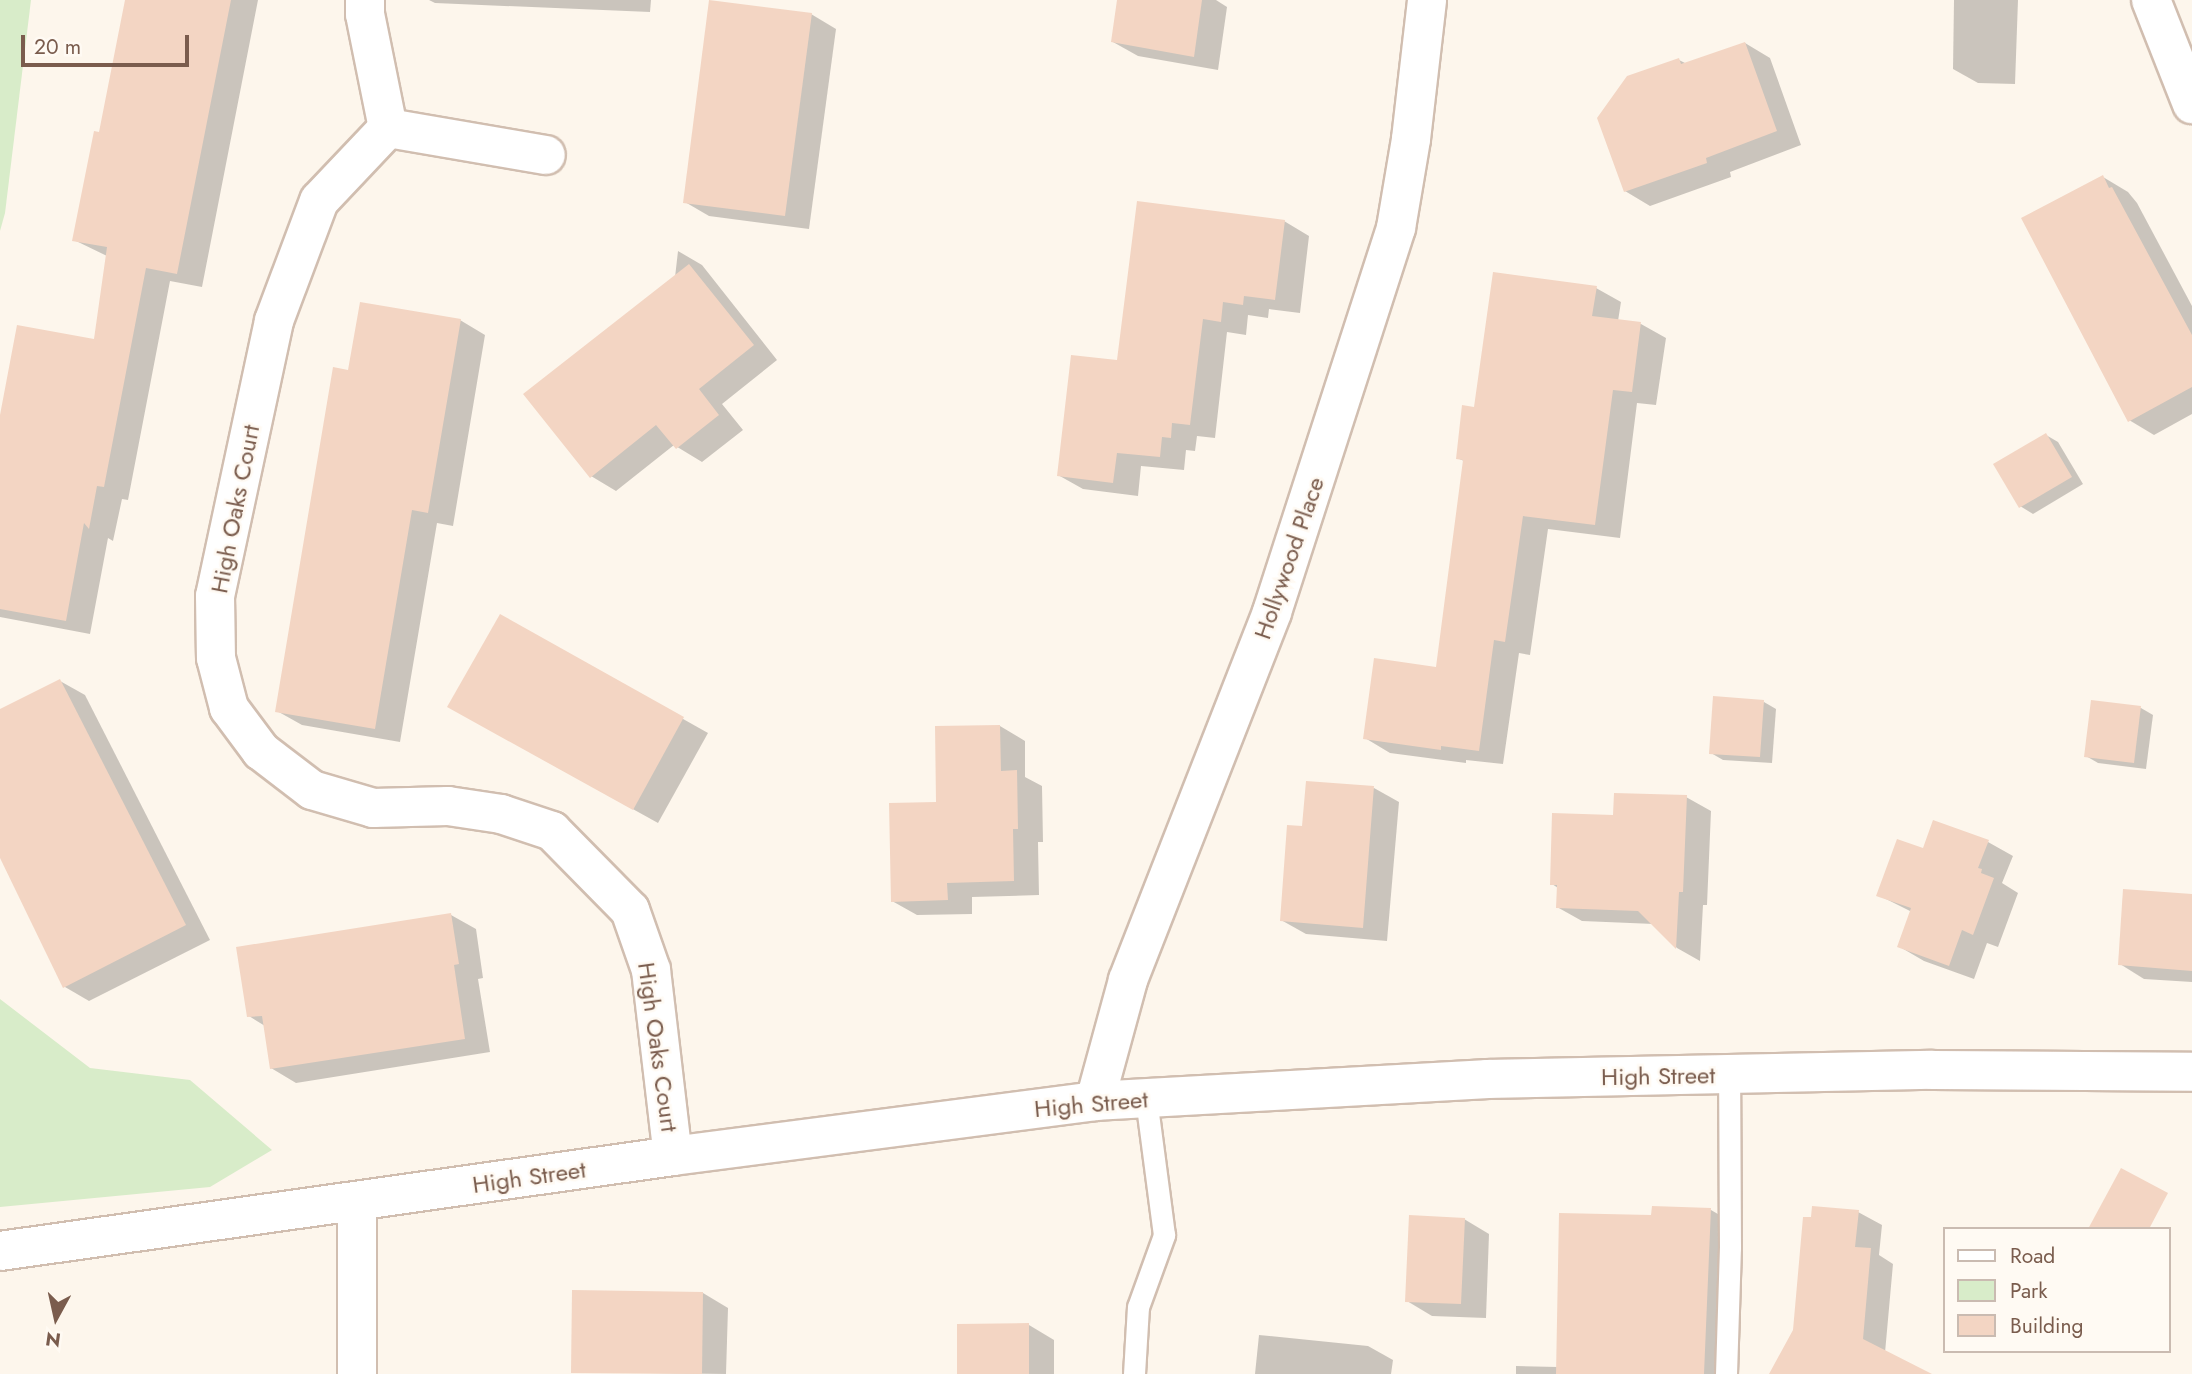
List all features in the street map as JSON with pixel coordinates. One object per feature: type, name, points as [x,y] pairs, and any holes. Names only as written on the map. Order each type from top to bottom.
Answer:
[{"type":"street","points":[[365,0],[365,15],[388,128],[545,155]]},
{"type":"street","name":"Hollywood Place","points":[[1095,1101],[1128,980],[1272,612],[1396,228],[1412,139],[1427,0]]},
{"type":"street","points":[[2151,0],[2192,104]]},
{"type":"street","name":"High Oaks Court","points":[[388,128],[319,201],[274,321],[215,596],[216,658],[229,708],[261,751],[312,790],[373,808],[448,806],[501,814],[552,831],[630,910],[651,970],[673,1156]]},
{"type":"street","name":"High Street","points":[[0,1251],[673,1156],[1095,1101],[1487,1079],[1932,1070],[2192,1072]]},
{"type":"street","points":[[357,1202],[357,1374]]},
{"type":"lane","points":[[1726,1374],[1730,1247],[1729,1075]]},
{"type":"lane","points":[[1134,1374],[1138,1307],[1164,1236],[1146,1098]]},
{"type":"green space","points":[[0,0],[31,0],[5,213],[0,231]]},
{"type":"green space","points":[[0,999],[90,1068],[190,1080],[272,1150],[210,1187],[0,1207]]},
{"type":"building","points":[[125,0],[231,0],[177,274],[146,268],[104,487],[97,486],[89,529],[84,523],[66,621],[0,609],[0,415],[17,325],[94,339],[107,247],[72,241],[94,131],[99,132]]},
{"type":"building","points":[[709,0],[812,13],[785,216],[683,203]]},
{"type":"building","points":[[1117,0],[1202,0],[1194,57],[1111,42]]},
{"type":"building","points":[[1745,42],[1777,131],[1706,158],[1707,163],[1624,192],[1597,118],[1627,76],[1679,58],[1681,64]]},
{"type":"building","points":[[2103,175],[2192,335],[2192,387],[2128,422],[2021,218]]},
{"type":"building","points":[[1137,201],[1285,220],[1275,300],[1244,296],[1243,305],[1223,302],[1221,322],[1203,319],[1190,425],[1172,423],[1171,438],[1162,437],[1160,457],[1117,453],[1113,483],[1057,476],[1071,355],[1117,360]]},
{"type":"building","points":[[689,264],[754,345],[699,389],[719,415],[676,449],[656,425],[590,478],[523,394]]},
{"type":"building","points":[[1493,272],[1597,286],[1592,316],[1641,322],[1632,392],[1613,390],[1595,525],[1523,516],[1505,642],[1494,640],[1479,751],[1441,746],[1441,750],[1363,739],[1374,658],[1436,667],[1463,460],[1456,459],[1462,405],[1474,407]]},
{"type":"building","points":[[360,302],[461,319],[428,513],[412,510],[375,729],[275,712],[333,367],[348,370]]},
{"type":"building","points":[[2046,433],[2072,477],[2019,508],[1993,464]]},
{"type":"building","points":[[500,614],[684,717],[633,810],[447,707]]},
{"type":"building","points":[[60,679],[186,925],[63,988],[0,858],[0,709]]},
{"type":"building","points":[[1713,696],[1764,700],[1760,757],[1709,754]]},
{"type":"building","points":[[2091,700],[2141,706],[2134,763],[2084,757]]},
{"type":"building","points":[[1000,725],[1001,771],[1017,770],[1018,829],[1013,829],[1014,881],[947,883],[948,900],[891,902],[889,803],[936,802],[935,726]]},
{"type":"building","points":[[1306,781],[1374,786],[1363,928],[1280,921],[1287,825],[1302,826]]},
{"type":"building","points":[[1614,793],[1687,795],[1683,892],[1679,892],[1676,949],[1638,911],[1556,908],[1557,885],[1550,885],[1552,813],[1613,815]]},
{"type":"building","points":[[1933,820],[1989,840],[1978,868],[1982,869],[1981,873],[1994,878],[1973,935],[1962,930],[1949,966],[1897,947],[1911,908],[1876,896],[1897,839],[1923,848]]},
{"type":"building","points":[[2123,889],[2192,894],[2192,971],[2118,965]]},
{"type":"building","points":[[451,913],[459,964],[454,965],[465,1039],[270,1069],[262,1016],[247,1017],[236,947]]},
{"type":"building","points":[[2121,1168],[2168,1193],[2150,1227],[2089,1227]]},
{"type":"building","points":[[1652,1206],[1711,1208],[1704,1374],[1556,1374],[1559,1213],[1651,1215]]},
{"type":"building","points":[[1812,1206],[1859,1210],[1855,1247],[1871,1248],[1863,1339],[1932,1374],[1769,1374],[1793,1330],[1803,1217],[1811,1217]]},
{"type":"building","points":[[1409,1215],[1465,1218],[1461,1304],[1405,1302]]},
{"type":"building","points":[[572,1290],[703,1292],[702,1374],[571,1373]]},
{"type":"building","points":[[1029,1323],[1029,1374],[957,1374],[957,1324]]}]
